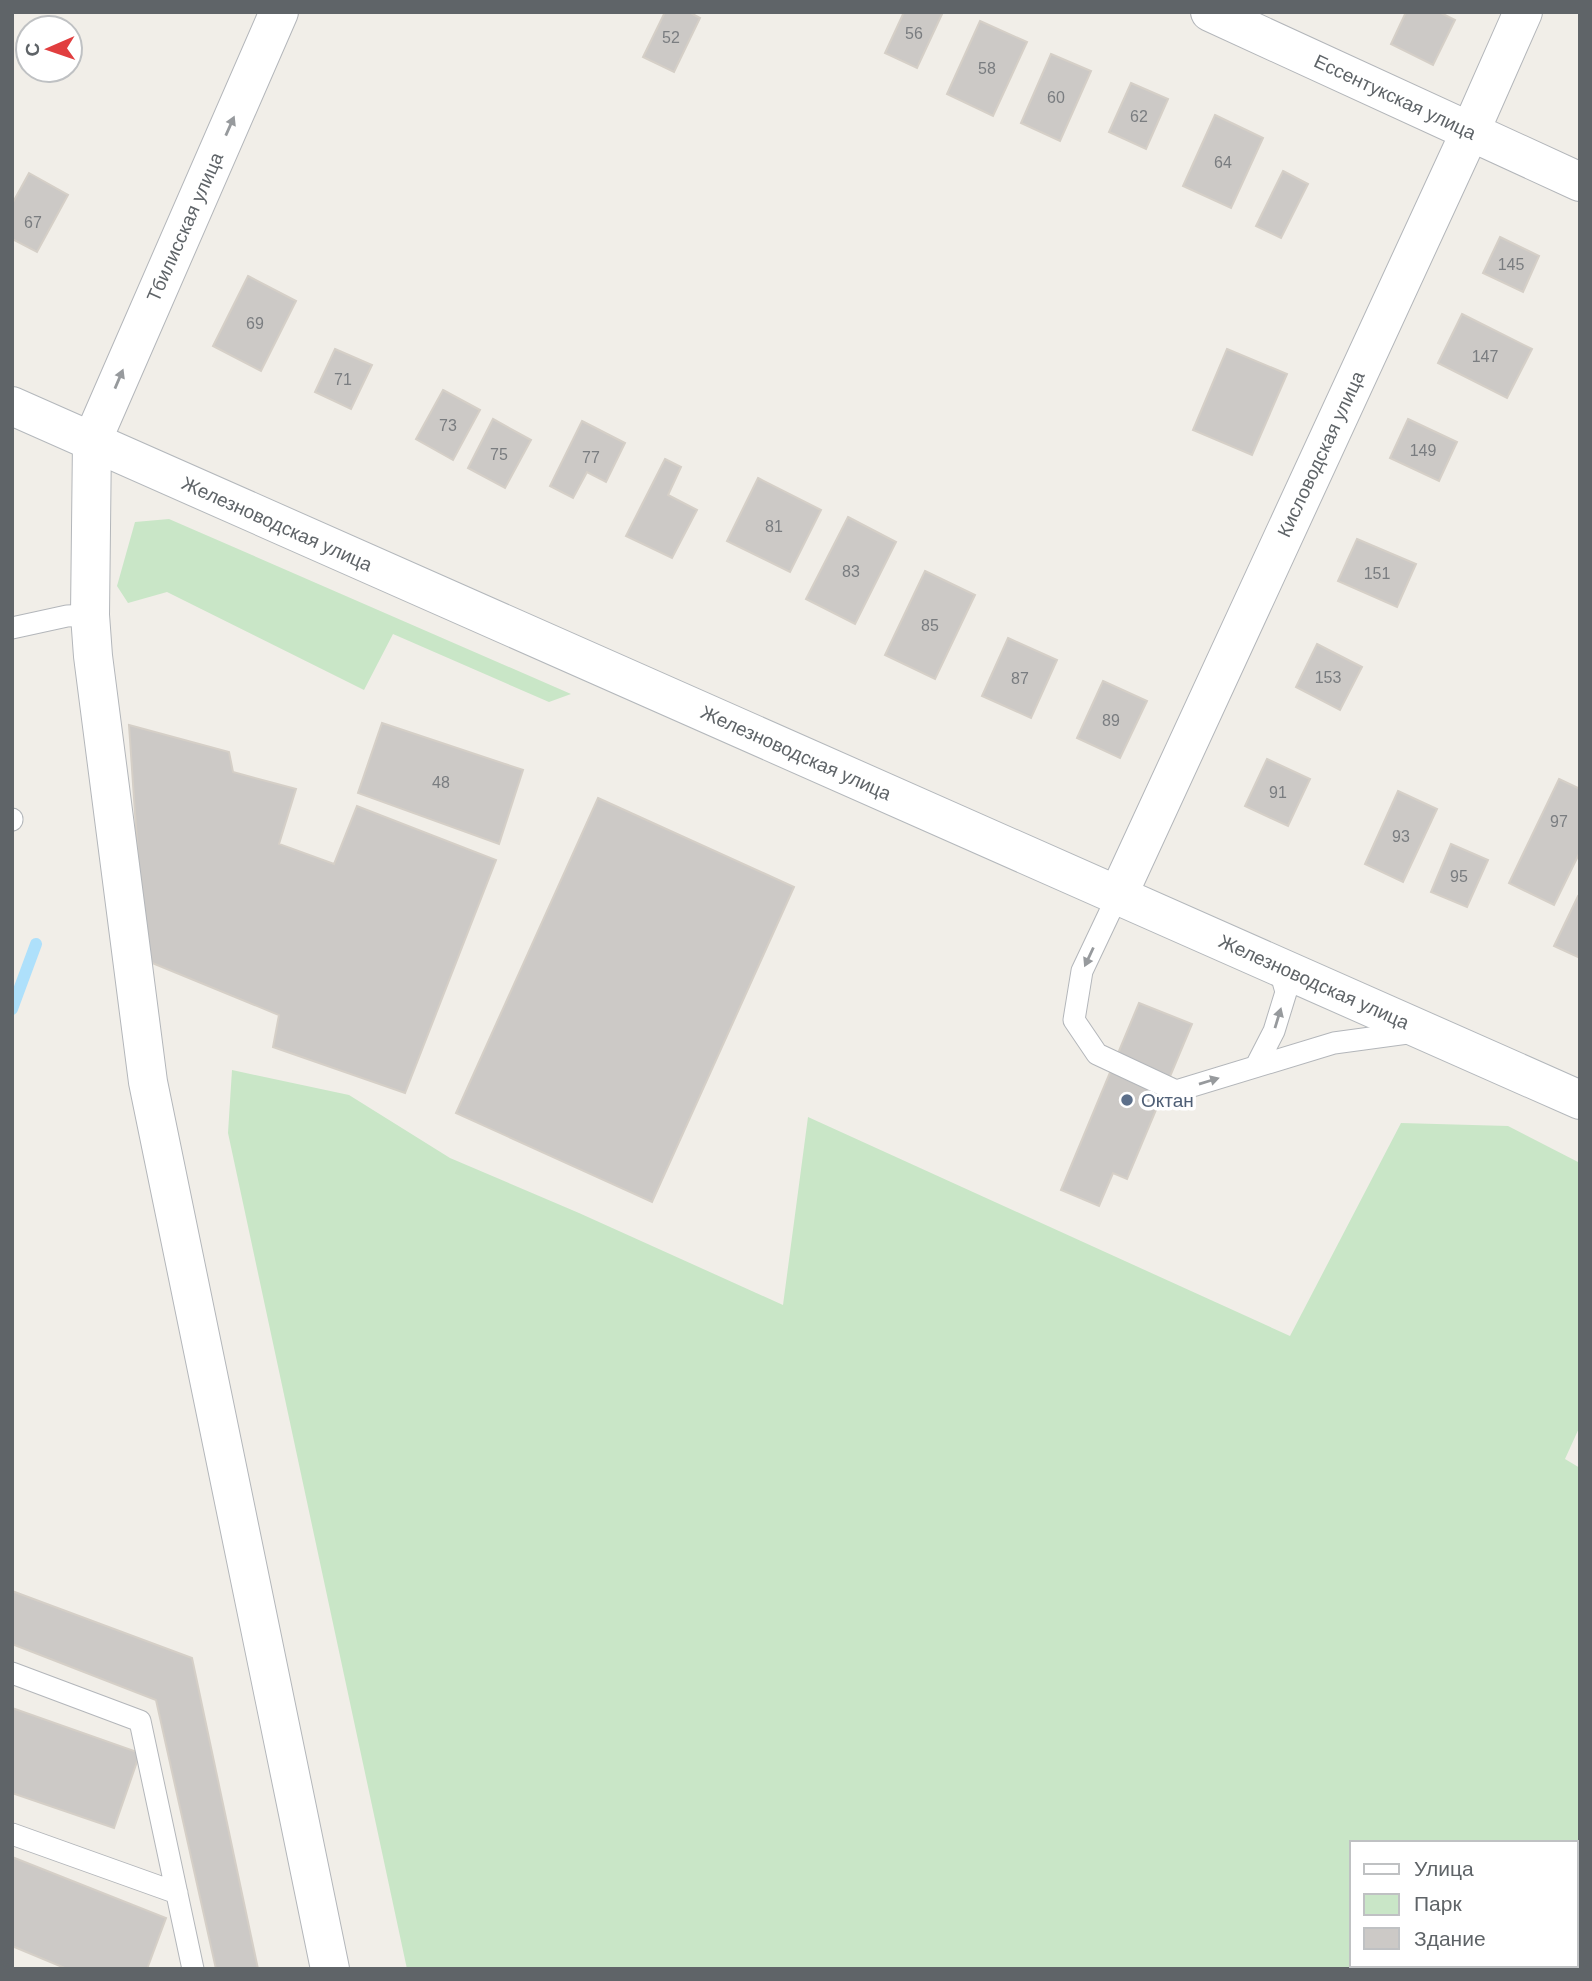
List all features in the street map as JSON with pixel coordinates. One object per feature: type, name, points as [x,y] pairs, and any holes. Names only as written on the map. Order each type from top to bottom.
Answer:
[{"type":"street","name":"Тбилисская улица","points":[[92,441],[279,12]]},
{"type":"street","name":"Ессентукская улица","points":[[1210,12],[1580,182]]},
{"type":"street","name":"Кисловодская улица","points":[[1118,895],[1470,132],[1522,12]]},
{"type":"street","name":"Железноводская улица","points":[[12,406],[1580,1100]]},
{"type":"street","points":[[92,441],[90,615],[93,656],[148,1082],[330,1969]]},
{"type":"lane","points":[[12,628],[67,616],[90,615]]},
{"type":"lane","points":[[1118,895],[1082,971],[1074,1020],[1097,1054],[1176,1091],[1334,1043],[1424,1031]]},
{"type":"lane","points":[[1256,1066],[1274,1031],[1286,992],[1279,967]]},
{"type":"lane","points":[[12,1673],[140,1721],[193,1969]]},
{"type":"lane","points":[[12,1834],[177,1893]]},
{"type":"green space","points":[[169,519],[571,694],[549,702],[393,634],[364,690],[167,592],[128,603],[117,586],[135,522]]},
{"type":"green space","points":[[232,1070],[349,1095],[450,1158],[783,1305],[808,1117],[1290,1336],[1401,1123],[1508,1126],[1580,1163],[1580,1426],[1565,1459],[1580,1468],[1580,1969],[407,1969],[228,1133]]},
{"type":"building","points":[[665,12],[689,12],[700,18],[674,72],[643,57]]},
{"type":"building","points":[[904,12],[943,12],[917,68],[885,53]]},
{"type":"building","points":[[1406,12],[1439,12],[1455,20],[1433,65],[1391,44]]},
{"type":"building","points":[[980,21],[1027,42],[993,116],[947,94]]},
{"type":"building","points":[[1051,54],[1091,71],[1060,141],[1021,123]]},
{"type":"building","points":[[1131,83],[1168,99],[1146,149],[1109,132]]},
{"type":"building","points":[[1215,115],[1263,138],[1231,208],[1183,186]]},
{"type":"building","points":[[1283,171],[1308,184],[1281,238],[1256,226]]},
{"type":"building","points":[[29,173],[68,195],[37,252],[12,239],[12,204]]},
{"type":"building","points":[[1500,237],[1539,256],[1523,292],[1483,273]]},
{"type":"building","points":[[248,276],[296,301],[261,371],[213,346]]},
{"type":"building","points":[[1462,314],[1532,349],[1507,398],[1438,363]]},
{"type":"building","points":[[335,349],[372,365],[351,409],[315,392]]},
{"type":"building","points":[[1227,349],[1287,374],[1252,455],[1193,430]]},
{"type":"building","points":[[443,390],[480,410],[453,460],[416,439]]},
{"type":"building","points":[[493,419],[531,440],[505,488],[468,468]]},
{"type":"building","points":[[1408,419],[1457,442],[1439,481],[1390,458]]},
{"type":"building","points":[[582,421],[625,443],[606,482],[587,472],[573,498],[550,486]]},
{"type":"building","points":[[665,459],[681,467],[668,495],[697,510],[672,558],[626,536]]},
{"type":"building","points":[[758,478],[821,510],[790,572],[727,541]]},
{"type":"building","points":[[848,517],[896,542],[855,624],[806,599]]},
{"type":"building","points":[[1357,539],[1416,564],[1397,607],[1338,581]]},
{"type":"building","points":[[925,571],[975,595],[935,679],[885,655]]},
{"type":"building","points":[[1008,638],[1057,660],[1031,718],[982,696]]},
{"type":"building","points":[[1317,644],[1362,667],[1340,710],[1296,687]]},
{"type":"building","points":[[1103,681],[1147,701],[1120,758],[1077,738]]},
{"type":"building","points":[[382,723],[523,770],[499,844],[358,793]]},
{"type":"building","points":[[129,725],[229,752],[233,772],[296,789],[279,844],[334,864],[357,806],[496,860],[405,1093],[273,1047],[279,1015],[145,960]]},
{"type":"building","points":[[1267,759],[1310,779],[1288,826],[1245,806]]},
{"type":"building","points":[[1559,779],[1580,789],[1580,852],[1554,905],[1509,883]]},
{"type":"building","points":[[1398,791],[1437,809],[1403,882],[1365,864]]},
{"type":"building","points":[[598,798],[794,887],[652,1202],[456,1113]]},
{"type":"building","points":[[1451,844],[1488,860],[1467,907],[1431,892]]},
{"type":"building","points":[[1578,896],[1580,897],[1580,958],[1554,946]]},
{"type":"building","points":[[1139,1003],[1192,1024],[1127,1179],[1113,1173],[1099,1206],[1061,1190]]},
{"type":"building","points":[[12,1591],[192,1658],[258,1969],[216,1969],[156,1700],[12,1644]]},
{"type":"building","points":[[12,1708],[140,1753],[114,1828],[12,1793]]},
{"type":"building","points":[[12,1857],[166,1918],[147,1969],[67,1969],[12,1946]]},
{"type":"waterway","points":[[12,1009],[36,944]]},
{"type":"place","name":"Октан","points":[[1127,1100]]}]
